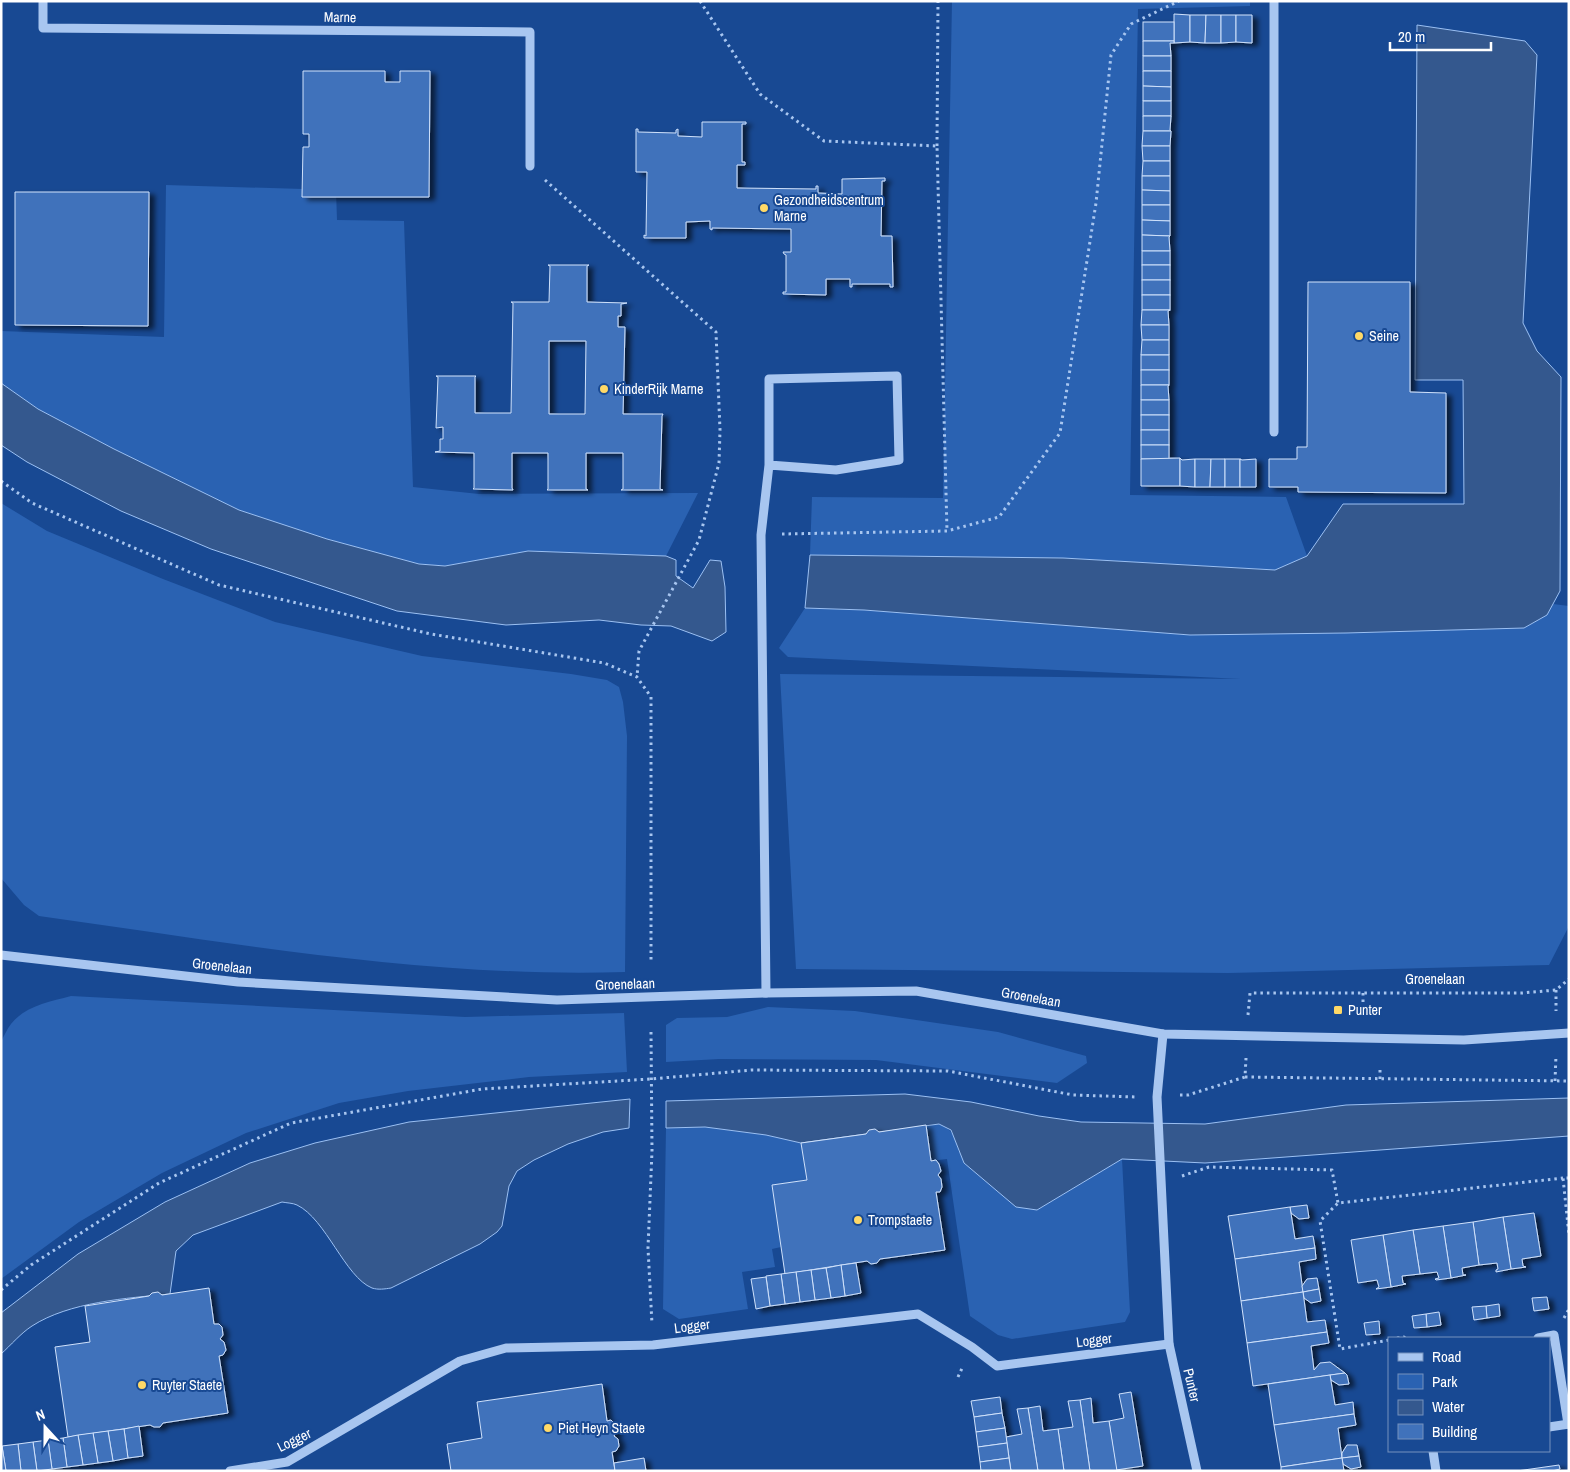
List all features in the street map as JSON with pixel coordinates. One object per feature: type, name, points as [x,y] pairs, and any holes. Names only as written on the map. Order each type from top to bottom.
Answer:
[{"type":"street","name":"Marne","points":[[43,1],[43,28],[530,32],[530,166]]},
{"type":"street","points":[[1274,1],[1274,432]]},
{"type":"street","points":[[766,992],[761,535],[769,465],[769,379],[897,376],[899,460],[836,470],[769,465]]},
{"type":"street","name":"Groenelaan","points":[[1,955],[238,982],[556,1000],[766,992],[916,990],[1164,1034],[1464,1040],[1569,1033]]},
{"type":"street","name":"Punter","points":[[1164,1034],[1157,1097],[1157,1119],[1169,1344],[1197,1471]]},
{"type":"street","name":"Logger","points":[[230,1471],[287,1462],[460,1361],[506,1348],[653,1345],[918,1314],[972,1347],[997,1366],[1169,1344]]},
{"type":"street","points":[[1546,1337],[1554,1336],[1569,1424],[1550,1427]]},
{"type":"street","points":[[1433,1452],[1436,1471]]},
{"type":"path","points":[[700,1],[760,94],[824,142],[937,146]]},
{"type":"path","points":[[938,1],[937,146],[947,531]]},
{"type":"path","points":[[761,535],[947,531],[999,517],[1060,433],[1096,203],[1111,55],[1131,24],[1179,1]]},
{"type":"path","points":[[530,166],[716,332],[720,430],[719,463],[699,540],[640,651],[637,677]]},
{"type":"path","points":[[1,481],[32,502],[219,586],[431,634],[604,663],[637,677],[651,697],[651,962]]},
{"type":"path","name":"Groenelaan","points":[[1245,1077],[1250,993],[1522,993],[1556,990],[1569,980]]},
{"type":"path","points":[[1363,993],[1363,1010]]},
{"type":"path","points":[[651,1032],[652,1151],[648,1248],[653,1345]]},
{"type":"path","points":[[1,1290],[31,1265],[160,1183],[291,1123],[482,1089],[651,1079],[752,1070],[948,1071],[1072,1095],[1157,1097],[1188,1095],[1245,1077],[1569,1081]]},
{"type":"path","points":[[1380,1070],[1380,1080]]},
{"type":"path","points":[[1160,1183],[1210,1167],[1332,1170],[1338,1203]]},
{"type":"path","points":[[1563,1178],[1569,1235]]},
{"type":"path","points":[[1388,1340],[1340,1349],[1320,1221],[1338,1203],[1569,1178]]},
{"type":"green space","points":[[952,1],[1250,1],[1250,6],[1138,9],[1130,495],[1286,497],[1307,556],[1275,570],[1063,558],[810,555],[812,497],[943,498]]},
{"type":"green space","points":[[166,185],[336,190],[337,220],[404,221],[413,487],[479,494],[698,493],[666,556],[528,551],[445,566],[419,564],[327,539],[239,510],[114,449],[38,409],[1,383],[1,331],[164,337]]},
{"type":"green space","points":[[1,503],[47,531],[163,579],[275,622],[422,656],[571,674],[607,680],[619,687],[623,702],[627,736],[625,972],[478,970],[331,956],[39,916],[24,905],[1,878]]},
{"type":"green space","points":[[1553,604],[1569,606],[1569,926],[1549,965],[1228,973],[796,969],[780,674],[1241,679],[788,657],[779,648],[805,608],[864,610],[1190,635],[1524,628],[1547,615]]},
{"type":"green space","points":[[71,996],[465,1017],[624,1013],[627,1072],[529,1077],[408,1091],[339,1103],[246,1133],[162,1173],[79,1222],[1,1279],[1,1042],[11,1024],[23,1013],[46,1003]]},
{"type":"green space","points":[[768,1007],[855,1011],[998,1032],[1086,1056],[1087,1063],[1057,1083],[876,1060],[719,1059],[666,1062],[666,1025],[677,1018],[727,1017]]},
{"type":"green space","points":[[939,1124],[948,1129],[953,1135],[959,1152],[1037,1210],[1122,1159],[1130,1312],[1125,1322],[1012,1339],[998,1335],[970,1316],[947,1159],[931,1161],[926,1125]]},
{"type":"green space","points":[[705,1127],[766,1135],[801,1143],[807,1180],[772,1185],[781,1247],[772,1249],[775,1267],[742,1272],[748,1309],[679,1319],[663,1309],[666,1128]]},
{"type":"water","points":[[1417,25],[1525,41],[1537,55],[1523,323],[1537,351],[1561,377],[1560,591],[1547,615],[1524,628],[1190,635],[864,610],[805,608],[810,555],[1063,558],[1275,570],[1307,556],[1343,504],[1464,504],[1463,380],[1415,380]]},
{"type":"water","points":[[1,383],[38,409],[114,449],[239,510],[327,539],[419,564],[445,566],[528,551],[666,556],[676,560],[676,576],[693,588],[710,560],[721,561],[725,587],[726,632],[712,641],[671,626],[599,620],[506,625],[397,611],[211,549],[121,511],[27,462],[1,445]]},
{"type":"water","points":[[905,1094],[971,1102],[1039,1116],[1081,1122],[1205,1124],[1346,1105],[1569,1098],[1569,1136],[1205,1163],[1122,1159],[1037,1210],[1016,1207],[964,1163],[951,1130],[939,1124],[801,1143],[766,1135],[705,1127],[666,1128],[666,1101]]},
{"type":"water","points":[[630,1099],[629,1128],[603,1132],[568,1144],[534,1160],[517,1171],[509,1186],[502,1226],[497,1232],[480,1244],[391,1288],[374,1289],[362,1282],[344,1261],[317,1222],[307,1212],[295,1204],[282,1202],[193,1235],[176,1251],[170,1294],[99,1302],[63,1311],[32,1326],[1,1354],[1,1313],[78,1254],[165,1202],[250,1163],[315,1143],[409,1122]]},
{"type":"building","points":[[1174,14],[1190,15],[1190,42],[1174,43]]},
{"type":"building","points":[[1190,15],[1206,15],[1205,43],[1190,42]]},
{"type":"building","points":[[1206,15],[1221,15],[1221,43],[1205,43]]},
{"type":"building","points":[[1221,15],[1236,15],[1236,42],[1221,43]]},
{"type":"building","points":[[1236,15],[1252,15],[1252,43],[1236,42]]},
{"type":"building","points":[[1143,22],[1174,22],[1174,41],[1143,41]]},
{"type":"building","points":[[1143,41],[1174,41],[1174,43],[1170,43],[1171,56],[1143,56]]},
{"type":"building","points":[[1143,56],[1171,56],[1171,71],[1143,71]]},
{"type":"building","points":[[303,71],[385,71],[385,82],[400,82],[400,71],[430,71],[429,197],[302,197],[303,147],[309,147],[309,134],[303,134]]},
{"type":"building","points":[[1143,71],[1171,71],[1171,87],[1143,86]]},
{"type":"building","points":[[1143,86],[1171,87],[1171,101],[1143,101]]},
{"type":"building","points":[[1143,101],[1171,101],[1171,116],[1143,116]]},
{"type":"building","points":[[1143,116],[1171,116],[1171,131],[1143,131]]},
{"type":"building","name":"Gezondheidscentrum Marne","points":[[702,122],[746,122],[746,124],[742,124],[742,162],[745,162],[745,165],[737,165],[737,188],[816,189],[816,186],[818,186],[818,193],[842,194],[842,179],[885,178],[885,181],[882,181],[881,236],[892,236],[893,287],[890,287],[890,284],[852,284],[852,287],[850,287],[850,279],[826,279],[826,295],[783,294],[783,292],[786,292],[786,255],[783,252],[791,252],[791,229],[712,228],[712,230],[710,229],[710,221],[686,222],[686,238],[644,238],[644,235],[646,236],[647,172],[636,172],[636,129],[638,129],[638,132],[676,133],[678,129],[678,136],[702,137]]},
{"type":"building","points":[[1143,131],[1171,131],[1170,146],[1142,146]]},
{"type":"building","points":[[1142,146],[1170,146],[1170,161],[1143,161]]},
{"type":"building","points":[[1143,161],[1170,161],[1170,176],[1142,176]]},
{"type":"building","points":[[1142,176],[1170,176],[1170,191],[1142,190]]},
{"type":"building","points":[[1142,190],[1170,191],[1170,205],[1142,205]]},
{"type":"building","points":[[15,192],[149,192],[148,326],[15,325]]},
{"type":"building","points":[[1142,205],[1170,205],[1170,221],[1142,220]]},
{"type":"building","points":[[1142,220],[1170,221],[1170,236],[1142,235]]},
{"type":"building","points":[[1142,235],[1170,236],[1170,251],[1142,251]]},
{"type":"building","points":[[1142,251],[1170,251],[1170,265],[1142,265]]},
{"type":"building","name":"KinderRijk Marne","points":[[548,265],[589,265],[587,266],[587,302],[627,303],[621,304],[621,316],[618,316],[618,327],[625,327],[623,414],[663,414],[660,489],[663,490],[621,490],[623,489],[623,453],[586,453],[586,489],[588,490],[547,490],[548,453],[512,453],[513,490],[473,489],[474,453],[435,452],[440,451],[440,439],[443,439],[443,427],[436,428],[438,377],[436,376],[476,376],[475,413],[511,413],[513,303],[511,302],[549,302],[550,266]],"holes":[[[549,341],[586,341],[585,414],[549,414]]]},
{"type":"building","points":[[1142,265],[1170,265],[1170,280],[1142,280]]},
{"type":"building","points":[[1142,280],[1170,280],[1170,295],[1142,295]]},
{"type":"building","name":"Seine","points":[[1308,282],[1410,282],[1410,392],[1446,393],[1446,493],[1298,492],[1298,487],[1269,487],[1269,459],[1297,459],[1297,447],[1307,447]]},
{"type":"building","points":[[1142,295],[1170,295],[1170,310],[1142,310]]},
{"type":"building","points":[[1142,310],[1170,310],[1168,311],[1169,325],[1141,325]]},
{"type":"building","points":[[1141,325],[1169,325],[1169,340],[1142,340]]},
{"type":"building","points":[[1142,340],[1169,340],[1169,355],[1141,355]]},
{"type":"building","points":[[1141,355],[1169,355],[1169,370],[1141,370]]},
{"type":"building","points":[[1141,370],[1169,370],[1169,385],[1141,385]]},
{"type":"building","points":[[1141,385],[1169,385],[1169,400],[1141,400]]},
{"type":"building","points":[[1141,400],[1169,400],[1169,415],[1141,415]]},
{"type":"building","points":[[1141,415],[1169,415],[1169,430],[1141,430]]},
{"type":"building","points":[[1141,430],[1169,430],[1169,445],[1141,445]]},
{"type":"building","points":[[1141,445],[1169,445],[1169,459],[1141,459]]},
{"type":"building","points":[[1180,458],[1180,486],[1141,486],[1141,459]]},
{"type":"building","points":[[1180,458],[1182,460],[1195,459],[1195,487],[1180,486]]},
{"type":"building","points":[[1195,459],[1211,459],[1210,487],[1195,487]]},
{"type":"building","points":[[1211,459],[1225,459],[1225,487],[1210,487]]},
{"type":"building","points":[[1225,459],[1240,459],[1240,487],[1225,487]]},
{"type":"building","points":[[1240,459],[1256,459],[1256,487],[1240,487]]},
{"type":"building","name":"Trompstaete","points":[[926,1125],[931,1161],[936,1160],[941,1171],[938,1175],[941,1179],[942,1187],[940,1192],[936,1192],[945,1250],[880,1259],[877,1263],[871,1264],[867,1261],[785,1274],[772,1185],[807,1180],[801,1143],[866,1134],[869,1130],[875,1129],[879,1132]]},
{"type":"building","points":[[1307,1205],[1309,1218],[1299,1219],[1291,1213],[1290,1207]]},
{"type":"building","points":[[1290,1207],[1295,1239],[1313,1236],[1315,1248],[1235,1259],[1228,1216]]},
{"type":"building","points":[[1534,1213],[1541,1256],[1522,1259],[1523,1266],[1526,1267],[1511,1269],[1503,1217]]},
{"type":"building","points":[[1503,1217],[1511,1269],[1496,1272],[1498,1269],[1497,1263],[1479,1265],[1473,1222]]},
{"type":"building","points":[[1473,1222],[1479,1265],[1462,1268],[1463,1275],[1466,1275],[1451,1278],[1443,1226]]},
{"type":"building","points":[[1443,1226],[1451,1278],[1436,1280],[1439,1278],[1437,1272],[1420,1274],[1413,1230]]},
{"type":"building","points":[[1413,1230],[1420,1274],[1402,1276],[1403,1283],[1406,1284],[1391,1287],[1383,1235]]},
{"type":"building","points":[[1383,1235],[1391,1287],[1376,1289],[1379,1287],[1377,1280],[1358,1283],[1351,1240]]},
{"type":"building","points":[[1315,1248],[1316,1259],[1299,1262],[1303,1292],[1241,1301],[1235,1259]]},
{"type":"building","points":[[856,1263],[861,1293],[845,1296],[841,1265]]},
{"type":"building","points":[[841,1265],[845,1296],[831,1298],[826,1268]]},
{"type":"building","points":[[826,1268],[831,1298],[815,1300],[811,1270]]},
{"type":"building","points":[[811,1270],[815,1300],[800,1302],[796,1272]]},
{"type":"building","points":[[796,1272],[800,1302],[785,1304],[781,1274]]},
{"type":"building","points":[[781,1274],[785,1304],[770,1306],[766,1276]]},
{"type":"building","points":[[766,1277],[770,1306],[756,1309],[751,1279]]},
{"type":"building","points":[[1317,1278],[1319,1289],[1303,1292],[1302,1286],[1307,1279]]},
{"type":"building","name":"Ruyter Staete","points":[[209,1288],[214,1324],[219,1324],[222,1327],[223,1335],[220,1339],[224,1342],[226,1350],[223,1355],[219,1356],[228,1413],[163,1423],[160,1427],[150,1425],[68,1437],[55,1347],[90,1342],[85,1306],[149,1296],[152,1293],[158,1292],[162,1295]]},
{"type":"building","points":[[1319,1289],[1321,1301],[1311,1303],[1304,1298],[1303,1292]]},
{"type":"building","points":[[1303,1292],[1307,1322],[1325,1320],[1327,1332],[1247,1343],[1241,1301]]},
{"type":"building","points":[[1547,1297],[1549,1309],[1534,1311],[1532,1298]]},
{"type":"building","points":[[1499,1304],[1500,1316],[1487,1318],[1486,1306]]},
{"type":"building","points":[[1486,1306],[1487,1318],[1474,1320],[1472,1307]]},
{"type":"building","points":[[1439,1312],[1441,1325],[1427,1327],[1426,1314]]},
{"type":"building","points":[[1426,1314],[1427,1327],[1414,1328],[1412,1316]]},
{"type":"building","points":[[1379,1321],[1380,1334],[1366,1335],[1364,1323]]},
{"type":"building","points":[[1327,1332],[1329,1343],[1311,1346],[1314,1370],[1320,1363],[1330,1362],[1345,1373],[1253,1386],[1247,1343]]},
{"type":"building","points":[[1345,1373],[1349,1384],[1339,1385],[1331,1380],[1330,1375]]},
{"type":"building","points":[[1330,1375],[1335,1405],[1353,1402],[1354,1414],[1274,1425],[1268,1384]]},
{"type":"building","name":"Piet Heyn Staete","points":[[602,1384],[607,1421],[611,1420],[615,1424],[617,1431],[614,1436],[618,1439],[619,1446],[616,1451],[612,1452],[615,1471],[451,1471],[447,1444],[482,1438],[477,1402]]},
{"type":"building","points":[[1131,1392],[1143,1466],[1116,1470],[1109,1421],[1124,1418],[1119,1394]]},
{"type":"building","points":[[1000,1397],[1002,1413],[974,1417],[971,1401]]},
{"type":"building","points":[[1091,1398],[1093,1423],[1109,1421],[1117,1471],[1090,1471],[1080,1400]]},
{"type":"building","points":[[1080,1400],[1090,1471],[1064,1471],[1058,1429],[1073,1427],[1068,1401]]},
{"type":"building","points":[[1040,1406],[1043,1431],[1058,1429],[1064,1471],[1038,1471],[1028,1408]]},
{"type":"building","points":[[1028,1408],[1038,1471],[1011,1471],[1006,1437],[1022,1434],[1017,1409]]},
{"type":"building","points":[[1002,1413],[1005,1428],[976,1432],[974,1417]]},
{"type":"building","points":[[1354,1414],[1356,1425],[1338,1428],[1342,1458],[1281,1467],[1274,1425]]},
{"type":"building","points":[[139,1426],[143,1456],[128,1458],[124,1429]]},
{"type":"building","points":[[1005,1428],[1007,1443],[978,1447],[976,1432]]},
{"type":"building","points":[[124,1429],[128,1458],[113,1461],[108,1431]]},
{"type":"building","points":[[108,1431],[113,1461],[98,1463],[93,1433]]},
{"type":"building","points":[[93,1433],[98,1463],[83,1465],[78,1435]]},
{"type":"building","points":[[78,1435],[83,1465],[67,1467],[63,1438]]},
{"type":"building","points":[[63,1438],[67,1467],[52,1469],[48,1440]]},
{"type":"building","points":[[48,1440],[52,1469],[37,1471],[33,1442]]},
{"type":"building","points":[[33,1442],[37,1471],[21,1471],[18,1444]]},
{"type":"building","points":[[1007,1443],[1009,1458],[980,1462],[978,1447]]},
{"type":"building","points":[[18,1444],[21,1471],[6,1471],[2,1446]]},
{"type":"building","points":[[1347,1445],[1357,1445],[1359,1456],[1342,1458],[1342,1453]]},
{"type":"building","points":[[2,1446],[6,1471],[1,1471]]},
{"type":"building","points":[[1359,1456],[1361,1467],[1351,1469],[1343,1464],[1342,1458]]},
{"type":"building","points":[[644,1458],[646,1471],[615,1471],[614,1463]]},
{"type":"building","points":[[1009,1458],[1011,1471],[981,1471],[980,1462]]},
{"type":"building","points":[[1342,1458],[1344,1471],[1281,1471],[1281,1467]]},
{"type":"building","points":[[1559,1465],[1560,1469],[1552,1471],[1517,1471]]},
{"type":"place","name":"Gezondheidscentrum Marne","points":[[764,208]]},
{"type":"place","name":"Seine","points":[[1359,336]]},
{"type":"place","name":"KinderRijk Marne","points":[[604,389]]},
{"type":"place","name":"Punter","points":[[1338,1010]]},
{"type":"place","name":"Trompstaete","points":[[858,1220]]},
{"type":"place","name":"Ruyter Staete","points":[[142,1385]]},
{"type":"place","name":"Piet Heyn Staete","points":[[548,1428]]}]
